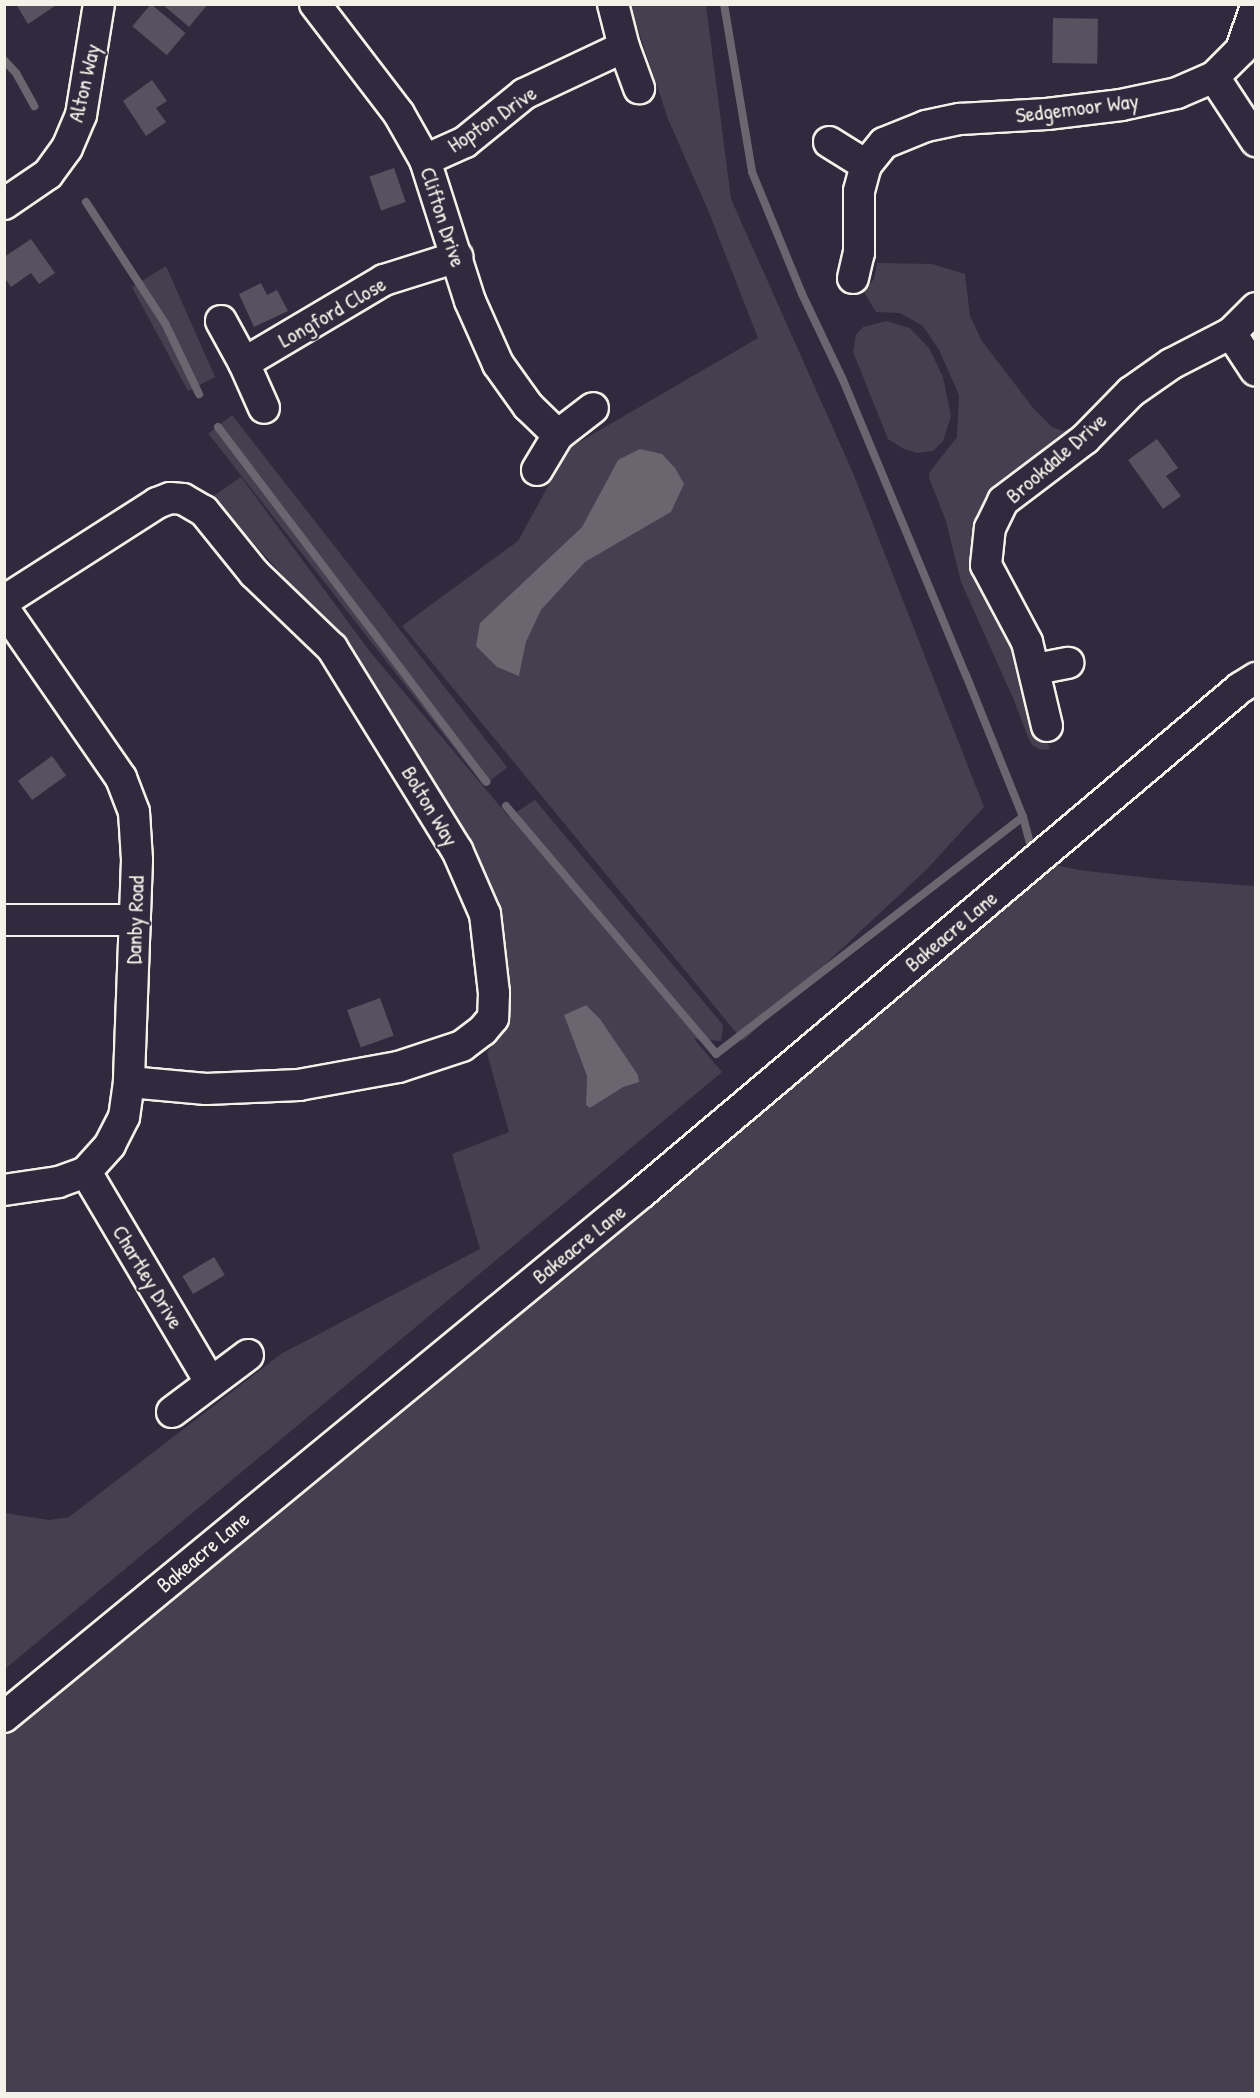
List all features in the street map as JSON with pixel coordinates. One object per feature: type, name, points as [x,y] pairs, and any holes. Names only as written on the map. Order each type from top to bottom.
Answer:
[{"type":"street","name":"Alton Way","points":[[4,204],[48,174],[67,148],[81,115],[99,4]]},
{"type":"street","name":"Clifton Drive","points":[[315,4],[399,114],[425,160],[471,301],[498,364],[528,406],[558,435]]},
{"type":"street","points":[[613,4],[624,47],[639,88]]},
{"type":"street","name":"Sedgemoor Way","points":[[853,278],[859,253],[859,191],[866,165],[884,143],[926,126],[960,119],[1047,114],[1121,105],[1177,93],[1214,78],[1241,50],[1256,6]]},
{"type":"street","name":"Hopton Drive","points":[[425,160],[465,142],[524,94],[624,47]]},
{"type":"street","points":[[1214,78],[1256,141]]},
{"type":"street","points":[[829,142],[866,165]]},
{"type":"street","name":"Longford Close","points":[[244,363],[384,280],[457,257]]},
{"type":"street","name":"Brookdale Drive","points":[[1047,726],[1036,669],[1027,642],[986,565],[990,528],[1003,501],[1085,439],[1131,392],[1171,364],[1231,333],[1256,308]]},
{"type":"street","points":[[221,321],[244,363],[264,408]]},
{"type":"street","points":[[1231,333],[1256,371]]},
{"type":"street","points":[[537,470],[558,435],[593,408]]},
{"type":"street","name":"Bolton Way","points":[[4,601],[157,503],[170,498],[183,499],[204,511],[254,573],[332,648],[457,850],[484,914],[494,993],[493,1018],[483,1030],[462,1046],[398,1067],[299,1085],[206,1089],[129,1082]]},
{"type":"street","name":"Danby Road","points":[[4,609],[121,778],[134,812],[137,860],[129,1082],[124,1117],[110,1145],[86,1172],[58,1182],[4,1190]]},
{"type":"street","points":[[1036,669],[1068,663]]},
{"type":"street","name":"Bakeacre Lane","points":[[4,1716],[640,1194],[1038,857],[1240,688],[1256,678]]},
{"type":"street","points":[[4,920],[134,920]]},
{"type":"street","name":"Chartley Drive","points":[[86,1172],[210,1382]]},
{"type":"street","points":[[172,1412],[248,1355]]},
{"type":"shaded area","points":[[630,5],[706,5],[731,199],[853,473],[984,807],[926,870],[743,1041],[402,626],[518,541],[569,448],[758,338],[708,210],[668,119]],"holes":[[[618,460],[671,512],[585,562],[541,610],[526,642],[519,676],[480,623],[582,527]]]},
{"type":"shaded area","points":[[877,263],[932,264],[965,274],[970,316],[982,341],[1033,408],[1052,427],[1063,431],[1077,426],[1081,429],[993,498],[1005,625],[1050,749],[1041,750],[1032,745],[1028,737],[961,582],[946,521],[929,478],[929,473],[957,437],[959,395],[939,350],[923,326],[900,313],[876,312],[864,292],[874,279]]},
{"type":"shaded area","points":[[166,266],[215,377],[188,391],[132,287]]},
{"type":"shaded area","points":[[886,321],[910,328],[929,348],[943,377],[951,416],[943,441],[933,451],[917,453],[904,449],[888,439],[853,352],[856,335],[863,327]]},
{"type":"shaded area","points":[[232,415],[507,767],[484,786],[208,433]]},
{"type":"shaded area","points":[[640,449],[662,454],[675,468],[684,484],[671,512],[585,562],[541,610],[526,642],[519,676],[497,667],[476,646],[480,623],[582,527],[618,460]]},
{"type":"shaded area","points":[[241,477],[371,653],[509,817],[535,800],[723,1025],[721,1041],[694,1039],[722,1072],[5,1669],[5,1513],[49,1520],[69,1517],[281,1354],[480,1249],[452,1154],[509,1132],[487,1053],[509,1020],[497,906],[478,857],[345,644],[212,497]],"holes":[[[586,1005],[638,1075],[590,1108],[586,1105],[587,1076],[564,1015]]]},
{"type":"shaded area","points":[[1056,865],[1078,870],[1158,879],[1255,886],[1255,2093],[5,2093],[4,1718],[1026,868],[1037,879]]},
{"type":"shaded area","points":[[586,1005],[600,1019],[638,1075],[639,1082],[623,1087],[590,1108],[586,1105],[587,1076],[564,1015]]},
{"type":"building","points":[[16,4],[58,4],[28,24]]},
{"type":"building","points":[[151,4],[185,33],[167,55],[132,26]]},
{"type":"building","points":[[162,4],[208,4],[189,27]]},
{"type":"building","points":[[1053,18],[1098,19],[1097,64],[1052,63]]},
{"type":"building","points":[[152,80],[167,101],[156,108],[166,122],[146,136],[123,101]]},
{"type":"building","points":[[394,168],[406,202],[381,211],[369,176]]},
{"type":"building","points":[[31,239],[55,273],[39,284],[31,273],[11,287],[4,277],[4,257]]},
{"type":"building","points":[[261,283],[267,295],[277,290],[288,311],[254,327],[239,294]]},
{"type":"building","points":[[1157,439],[1178,468],[1166,476],[1181,496],[1163,509],[1128,460]]},
{"type":"building","points":[[52,756],[66,775],[32,800],[18,781]]},
{"type":"building","points":[[380,998],[394,1036],[361,1048],[347,1010]]},
{"type":"building","points":[[214,1257],[225,1275],[193,1294],[182,1276]]},
{"type":"waterway","points":[[724,4],[752,172],[802,294],[843,380],[966,675],[1023,817],[1031,846]]},
{"type":"waterway","points":[[4,60],[16,73],[34,106]]},
{"type":"waterway","points":[[86,202],[165,323],[199,394]]},
{"type":"waterway","points":[[218,427],[486,782]]},
{"type":"waterway","points":[[506,806],[716,1054],[1023,817]]}]
